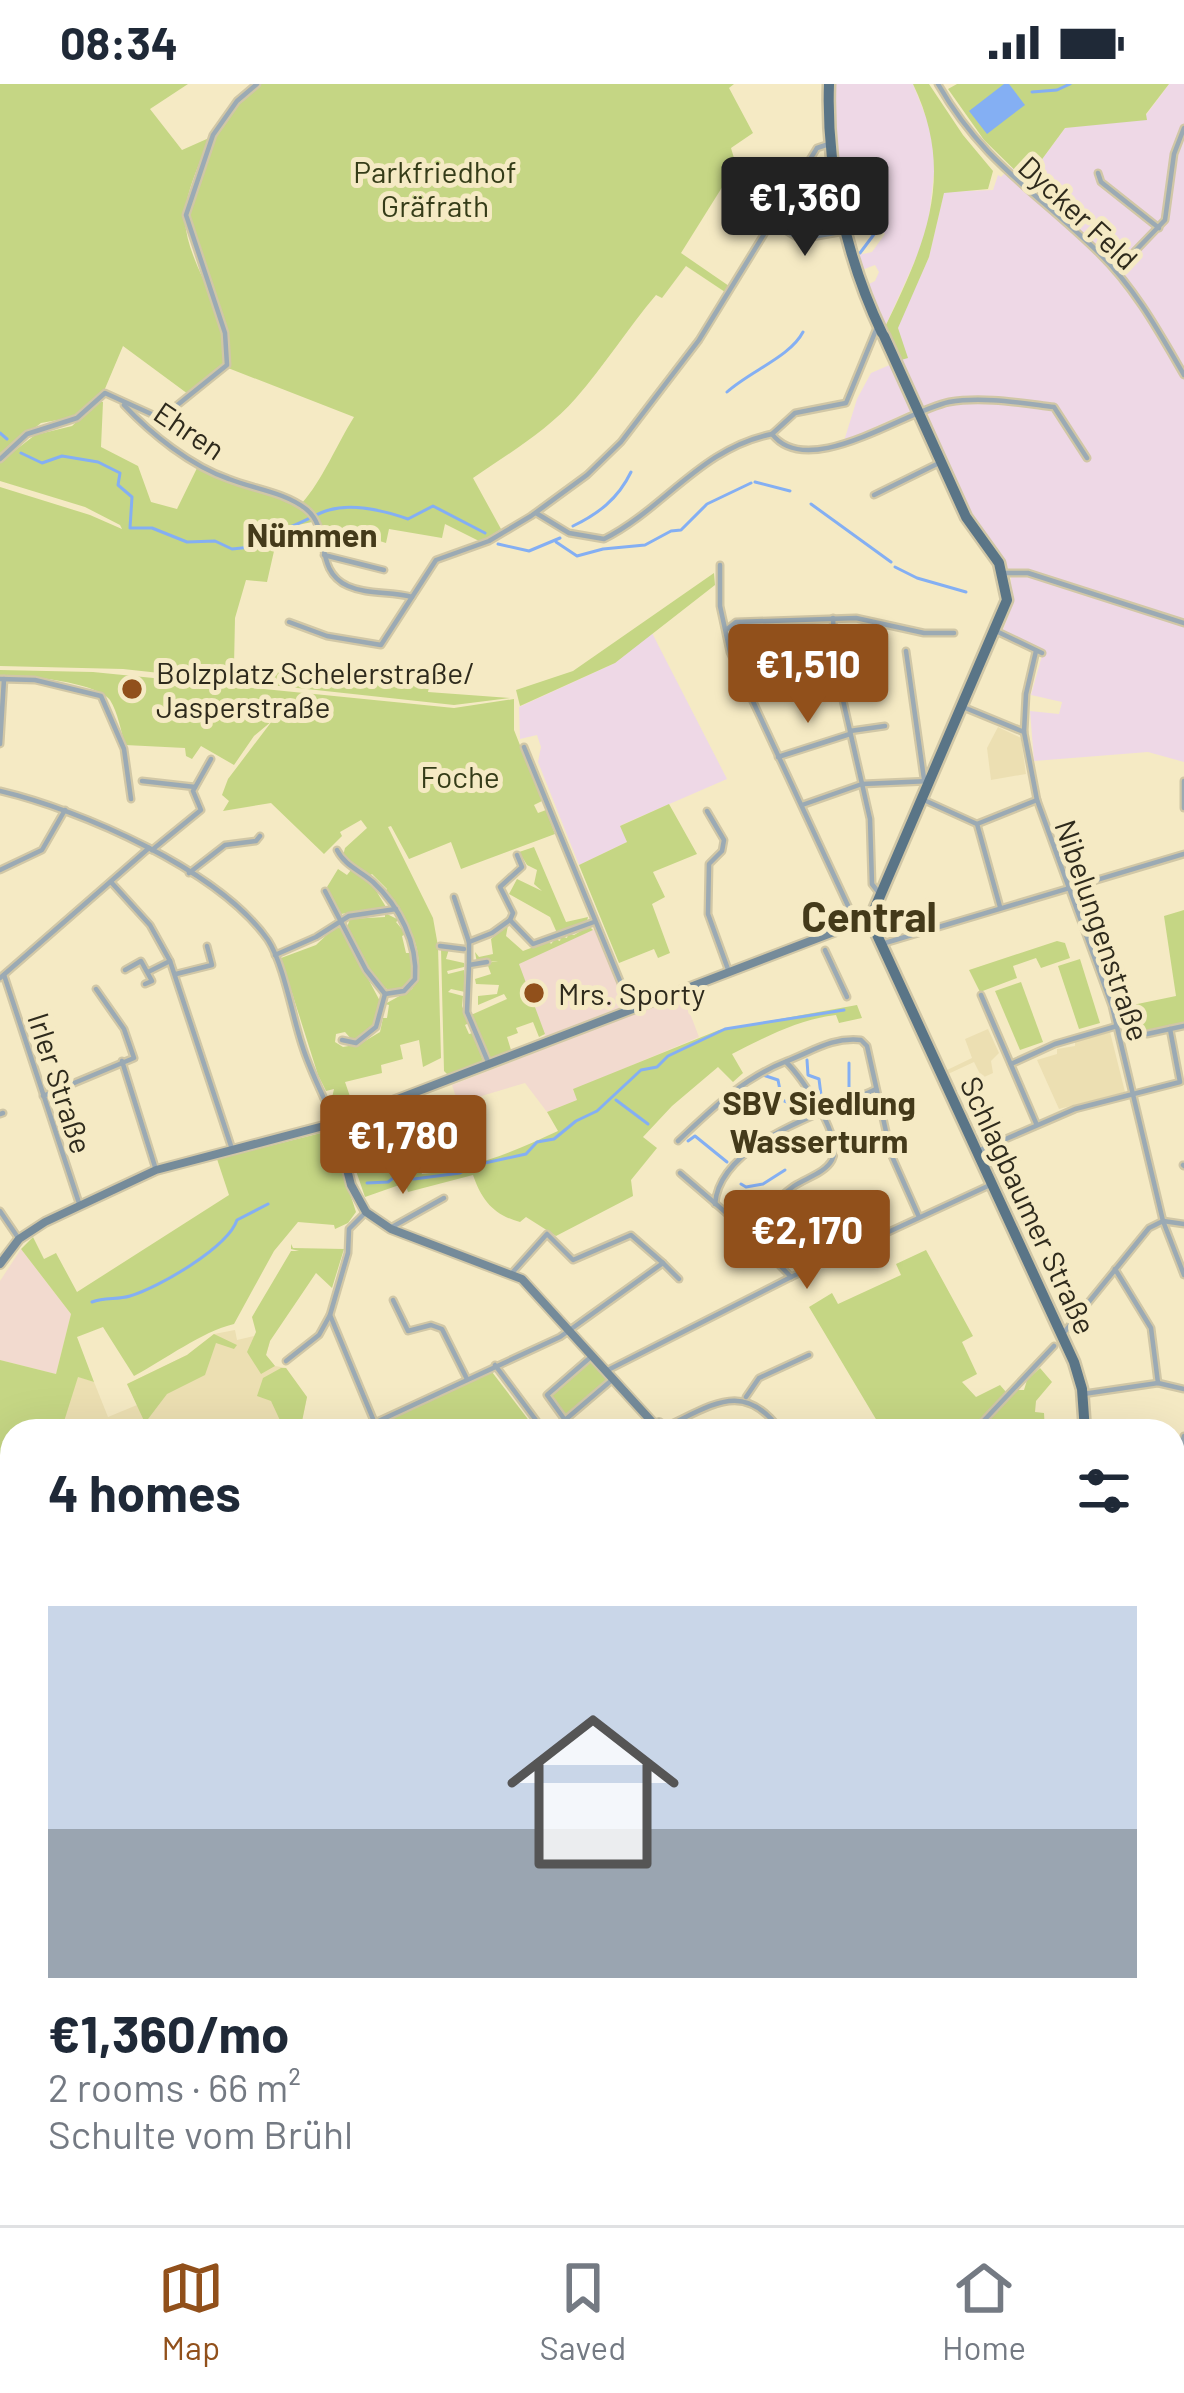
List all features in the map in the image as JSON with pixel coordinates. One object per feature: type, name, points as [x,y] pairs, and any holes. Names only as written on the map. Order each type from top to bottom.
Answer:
[{"type":"main road","points":[[1,1260],[19,1239],[79,1203],[156,1170],[335,1123],[868,922],[1007,600],[1004,573],[968,520],[940,463],[859,276],[829,144],[829,84]]},
{"type":"main road","name":"Schlagbaumer Straße","points":[[868,922],[888,942],[910,1004]]},
{"type":"main road","name":"Schlagbaumer Straße","points":[[868,922],[978,1151],[1083,1394],[1084,1419]]},
{"type":"main road","points":[[335,1123],[351,1185],[366,1212],[391,1229],[512,1273],[532,1287],[646,1419]]},
{"type":"street","name":"Ehren","points":[[120,401],[160,417],[227,365],[229,355],[186,215],[211,138],[237,101],[256,84]]},
{"type":"street","name":"Dycker Feld","points":[[938,84],[999,167],[1116,271],[1184,375]]},
{"type":"street","points":[[1116,271],[1167,215],[1172,164],[1184,128]]},
{"type":"street","points":[[289,622],[327,637],[377,645],[385,641],[436,560],[489,541],[587,475],[621,442],[699,340],[817,148],[829,144]]},
{"type":"street","points":[[1098,173],[1101,182],[1159,229]]},
{"type":"street","points":[[773,223],[800,239],[848,231]]},
{"type":"street","points":[[536,513],[569,533],[604,538],[719,453],[772,434],[795,413],[846,403],[881,331]]},
{"type":"street","points":[[0,458],[32,432],[77,418],[103,394],[109,392],[120,401]]},
{"type":"street","points":[[772,434],[786,445],[838,448],[918,411],[967,400],[1054,407],[1087,458]]},
{"type":"street","name":"Ehren","points":[[120,401],[208,470],[281,495],[314,517],[324,555]]},
{"type":"street","points":[[874,495],[940,463]]},
{"type":"street","points":[[324,555],[329,572],[348,586],[412,597]]},
{"type":"street","points":[[324,555],[383,570]]},
{"type":"street","points":[[720,565],[730,652],[801,805],[868,922]]},
{"type":"street","points":[[1004,573],[1028,573],[1184,623]]},
{"type":"street","points":[[726,630],[736,622],[832,618],[874,620],[924,633],[954,633]]},
{"type":"street","points":[[832,618],[835,665],[870,819],[872,886],[881,894]]},
{"type":"street","name":"Nibelungenstraße","points":[[996,631],[1039,652],[1026,694],[1024,732],[1037,800],[1117,1026],[1163,1222],[1184,1275]]},
{"type":"street","points":[[801,805],[862,784],[927,780],[906,651]]},
{"type":"street","points":[[0,744],[2,679],[27,678],[101,696],[124,749],[131,799]]},
{"type":"street","points":[[963,707],[1024,732]]},
{"type":"street","points":[[778,757],[885,726]]},
{"type":"street","points":[[524,747],[632,1010]]},
{"type":"street","points":[[2,977],[201,810],[193,791],[211,759]]},
{"type":"street","points":[[1184,781],[1184,808]]},
{"type":"street","points":[[142,782],[195,787]]},
{"type":"street","points":[[0,791],[64,810],[150,849],[237,906],[265,937],[274,956],[310,1072],[335,1123]]},
{"type":"street","points":[[922,800],[977,824],[1037,800]]},
{"type":"street","points":[[0,870],[43,850],[64,810]]},
{"type":"street","points":[[707,811],[724,840],[722,851],[709,864],[708,908],[729,972]]},
{"type":"street","points":[[977,824],[1000,907]]},
{"type":"street","points":[[189,873],[225,845],[256,842],[260,836]]},
{"type":"street","points":[[338,850],[396,909],[410,940],[416,971],[408,989],[386,994]]},
{"type":"street","points":[[888,942],[1184,854]]},
{"type":"street","points":[[440,946],[468,946],[511,920],[513,913],[496,884],[522,867],[517,855]]},
{"type":"street","points":[[111,882],[150,925],[176,974],[232,1149]]},
{"type":"street","points":[[325,891],[366,970],[386,994]]},
{"type":"street","points":[[454,897],[468,946],[467,1012],[489,1064]]},
{"type":"street","points":[[274,956],[341,920],[396,909]]},
{"type":"street","points":[[511,920],[533,944],[594,922]]},
{"type":"street","points":[[822,943],[847,998]]},
{"type":"street","points":[[176,974],[212,965],[207,946]]},
{"type":"street","points":[[125,970],[141,961],[152,980],[145,984]]},
{"type":"street","points":[[148,972],[170,961]]},
{"type":"street","points":[[469,965],[487,962]]},
{"type":"street","name":"Irler Straße","points":[[2,977],[79,1203]]},
{"type":"street","points":[[43,1096],[134,1058],[124,1029],[96,989]]},
{"type":"street","points":[[343,1040],[359,1042],[371,1034],[386,994]]},
{"type":"street","points":[[981,995],[1036,1124]]},
{"type":"street","points":[[1011,1064],[1117,1026]]},
{"type":"street","points":[[1147,1034],[1184,1026]]},
{"type":"street","points":[[978,1151],[1075,1108],[1180,1082],[1171,1029]]},
{"type":"street","points":[[678,1141],[749,1077],[830,1042],[861,1040],[867,1046],[894,1163],[919,1217]]},
{"type":"street","points":[[122,1061],[156,1170]]},
{"type":"street","points":[[746,1230],[777,1200],[831,1162],[835,1148],[805,1083],[786,1061]]},
{"type":"street","points":[[715,1204],[718,1185],[747,1154],[785,1128],[876,1089]]},
{"type":"street","points":[[680,1173],[791,1277]]},
{"type":"street","points":[[567,1419],[610,1375],[791,1277],[992,1184]]},
{"type":"street","points":[[391,1229],[444,1198]]},
{"type":"street","points":[[0,1211],[19,1239]]},
{"type":"street","points":[[286,1361],[319,1335],[330,1315],[350,1229],[366,1212]]},
{"type":"street","points":[[985,1419],[1058,1341],[1149,1228],[1163,1222],[1184,1225]]},
{"type":"street","points":[[512,1273],[547,1234],[573,1260],[631,1234],[680,1279]]},
{"type":"street","points":[[382,1419],[571,1330],[663,1263]]},
{"type":"street","points":[[1114,1269],[1151,1328],[1158,1383]]},
{"type":"street","points":[[393,1300],[408,1331],[431,1324],[442,1329],[467,1379]]},
{"type":"street","points":[[330,1315],[372,1419]]},
{"type":"street","points":[[745,1400],[759,1378],[809,1354]]},
{"type":"street","points":[[565,1419],[547,1395],[592,1355]]},
{"type":"street","points":[[495,1365],[535,1419]]},
{"type":"street","points":[[1083,1394],[1158,1383],[1184,1389]]},
{"type":"street","points":[[687,1419],[726,1400],[745,1400],[771,1419]]},
{"type":"shaded area","points":[[835,84],[913,84],[932,132],[936,156],[927,234],[885,327],[867,285],[879,272],[875,265],[862,270],[858,255],[872,252],[885,234],[869,219],[853,228],[834,134]]},
{"type":"shaded area","points":[[1169,84],[1184,84],[1184,762],[1148,752],[1034,761],[1030,711],[1059,714],[1062,702],[1031,695],[1043,652],[1002,632],[1010,611],[1011,574],[971,512],[922,406],[844,441],[871,373],[901,360],[892,339],[929,257],[944,192],[993,190],[998,175],[1011,167],[1026,181],[1065,128],[1146,115]]},
{"type":"shaded area","points":[[652,633],[727,779],[621,825],[627,842],[579,865],[538,762],[537,735],[520,739],[519,707],[615,663]]},
{"type":"shaded area","points":[[998,727],[1021,738],[1026,774],[991,780],[987,748]]},
{"type":"shaded area","points":[[595,929],[623,1006],[546,1038],[516,962]]},
{"type":"shaded area","points":[[683,995],[699,1037],[573,1090],[578,1100],[547,1112],[525,1083],[458,1103],[452,1085]]},
{"type":"shaded area","points":[[988,1029],[999,1053],[991,1061],[993,1073],[982,1078],[974,1062],[948,1074],[947,1070],[972,1058],[965,1039]]},
{"type":"shaded area","points":[[1110,1032],[1125,1092],[1059,1109],[1037,1060]]},
{"type":"shaded area","points":[[21,1249],[71,1314],[56,1374],[0,1360],[0,1281]]},
{"type":"shaded area","points":[[235,1330],[237,1340],[254,1336],[270,1341],[266,1355],[275,1366],[286,1368],[307,1397],[302,1419],[58,1419],[71,1374],[94,1382],[108,1417],[137,1405],[127,1384],[187,1355],[214,1334]]},
{"type":"green space","points":[[0,84],[188,84],[150,109],[182,150],[209,138],[190,189],[185,220],[226,347],[225,365],[188,394],[123,346],[104,391],[74,417],[41,423],[0,455]]},
{"type":"green space","name":"Parkfriedhof Gräfrath","points":[[260,84],[734,84],[729,88],[753,133],[731,148],[736,165],[681,253],[729,286],[725,292],[686,266],[662,298],[656,295],[565,410],[473,478],[501,529],[481,542],[445,524],[442,538],[389,529],[386,543],[345,530],[328,548],[315,516],[302,503],[354,417],[228,368],[227,331],[189,231],[190,200],[215,137],[234,108]]},
{"type":"green space","points":[[913,84],[929,84],[993,171],[988,189],[944,193],[929,257],[898,328],[908,358],[901,360],[885,327],[923,237],[934,178],[933,148]]},
{"type":"green space","points":[[957,84],[1169,84],[1146,114],[1147,120],[1065,128],[1026,181],[984,140],[948,89]]},
{"type":"green space","points":[[103,402],[101,447],[138,466],[151,502],[177,509],[198,466],[287,500],[311,518],[312,522],[279,529],[267,582],[246,580],[235,618],[234,666],[356,671],[361,678],[432,672],[428,692],[510,698],[454,705],[123,669],[0,666],[0,487],[122,529],[85,507],[0,481],[0,462],[35,435],[72,426]]},
{"type":"green space","points":[[714,573],[715,585],[615,663],[520,706],[516,690],[573,671]]},
{"type":"green space","name":"Foche","points":[[0,670],[93,672],[454,708],[514,699],[514,730],[542,801],[534,805],[538,813],[546,810],[555,834],[461,869],[451,842],[409,859],[388,827],[433,918],[441,1058],[423,1067],[419,1040],[400,1045],[403,1059],[381,1065],[382,1073],[345,1082],[354,1108],[336,1112],[331,1102],[334,1089],[326,1091],[318,1075],[281,958],[316,945],[334,928],[341,928],[381,1003],[365,1035],[353,1041],[345,1032],[336,1034],[335,1042],[343,1047],[360,1044],[380,1032],[387,1018],[389,1005],[385,1004],[412,989],[419,964],[417,951],[387,889],[343,856],[345,848],[367,828],[361,820],[340,832],[342,836],[324,854],[271,803],[223,811],[229,801],[222,795],[228,779],[272,721],[254,736],[234,765],[201,746],[192,759],[185,748],[125,745],[113,705],[91,688],[0,675]]},
{"type":"green space","points":[[669,804],[697,854],[653,872],[665,897],[652,904],[670,953],[658,958],[654,949],[619,963],[579,865],[627,842],[620,826]]},
{"type":"green space","points":[[534,847],[566,922],[588,917],[587,921],[557,933],[550,917],[509,894],[517,879],[542,891],[534,884],[537,870],[519,852]]},
{"type":"green space","points":[[338,869],[347,875],[351,870],[372,884],[386,907],[341,914],[327,887]]},
{"type":"green space","points":[[1184,910],[1184,1024],[1124,1036],[1118,1008],[1176,996],[1164,916]]},
{"type":"green space","points":[[385,913],[399,920],[406,934],[402,936],[406,953],[411,953],[411,982],[394,992],[378,985],[347,927],[350,919],[385,917]]},
{"type":"green space","points":[[508,925],[506,936],[523,951],[560,941],[561,936],[567,938],[589,926],[593,930],[519,964],[545,1034],[539,1037],[533,1022],[516,1028],[518,1033],[507,1037],[511,1050],[490,1058],[471,1015],[507,999],[504,994],[478,1005],[478,996],[497,994],[499,985],[476,984],[475,979],[491,974],[487,963],[498,961],[477,963],[475,952],[479,957],[493,954],[491,939]]},
{"type":"green space","points":[[1057,941],[1065,943],[1070,958],[1041,968],[1036,958],[1013,966],[1017,978],[980,992],[969,970]]},
{"type":"green space","points":[[441,948],[449,949],[446,959],[464,963],[464,967],[447,971],[464,970],[465,992],[448,992],[463,996],[469,1023],[465,1025],[483,1061],[448,1075],[444,1071]]},
{"type":"green space","points":[[1080,959],[1100,1023],[1079,1029],[1058,966]]},
{"type":"green space","points":[[1021,982],[1043,1042],[1020,1050],[995,991]]},
{"type":"green space","points":[[857,1005],[862,1018],[839,1023],[836,1015],[809,1020],[732,1054],[743,1073],[733,1082],[718,1067],[643,1137],[657,1148],[631,1180],[633,1196],[556,1236],[526,1217],[520,1222],[496,1211],[473,1175],[408,1192],[405,1183],[365,1197],[353,1162],[418,1159],[422,1174],[475,1164],[558,1131],[547,1112],[577,1100],[573,1089],[719,1030]]},
{"type":"green space","points":[[325,1132],[331,1135],[356,1212],[335,1229],[334,1225],[298,1222],[274,1251],[234,1324],[196,1339],[134,1376],[103,1327],[77,1337],[94,1382],[78,1377],[65,1419],[0,1419],[0,1360],[56,1374],[71,1314],[21,1249],[33,1237],[44,1259],[56,1253],[77,1292],[229,1195],[217,1159]]},
{"type":"green space","points":[[291,1244],[293,1248],[344,1249],[332,1288],[316,1273],[270,1341],[266,1355],[275,1366],[261,1374],[247,1352],[256,1332],[252,1317],[291,1251],[299,1251],[291,1249]]},
{"type":"green space","points":[[926,1250],[973,1336],[962,1342],[977,1374],[962,1382],[976,1397],[1000,1385],[1006,1392],[981,1419],[876,1419],[809,1307],[832,1293],[838,1304],[901,1275],[896,1264]]},
{"type":"green space","points":[[214,1334],[237,1345],[234,1349],[216,1343],[205,1375],[167,1394],[143,1419],[127,1384],[187,1355]]},
{"type":"green space","points":[[591,1358],[610,1379],[564,1416],[550,1393]]},
{"type":"green space","points":[[286,1368],[307,1397],[302,1419],[279,1419],[271,1401],[257,1396],[263,1378]]},
{"type":"green space","points":[[1040,1368],[1052,1382],[1036,1401],[1035,1412],[1044,1413],[1044,1419],[988,1419],[1015,1390],[1024,1390]]},
{"type":"green space","points":[[492,1372],[528,1419],[387,1419]]},
{"type":"water","points":[[1004,84],[1025,105],[987,134],[969,111]]},
{"type":"waterway","points":[[1032,92],[1070,84]]},
{"type":"waterway","points":[[860,253],[875,233]]},
{"type":"waterway","points":[[727,392],[789,349],[803,332]]},
{"type":"waterway","points":[[0,433],[7,439]]},
{"type":"waterway","points":[[21,453],[42,463],[62,456],[98,462],[120,473],[118,485],[132,497],[130,528],[152,528],[187,542],[215,541],[232,549],[278,544],[282,534]]},
{"type":"waterway","points":[[573,526],[606,505],[631,472]]},
{"type":"waterway","points":[[755,482],[790,491]]},
{"type":"waterway","points":[[556,542],[577,556],[645,545],[681,530],[707,504],[751,483]]},
{"type":"waterway","points":[[811,504],[891,562]]},
{"type":"waterway","points":[[284,529],[339,508],[369,509],[408,519],[433,506],[485,533]]},
{"type":"waterway","points":[[498,544],[529,551],[560,538]]},
{"type":"waterway","points":[[895,567],[966,592]]},
{"type":"waterway","points":[[367,1183],[388,1182],[396,1176],[414,1179],[460,1173],[471,1166],[526,1154],[537,1142],[554,1139],[597,1111],[641,1070],[657,1067],[668,1056],[725,1029],[844,1010]]},
{"type":"waterway","points":[[807,1060],[808,1075],[819,1079],[822,1103]]},
{"type":"waterway","points":[[849,1063],[849,1088]]},
{"type":"waterway","points":[[763,1075],[778,1080],[782,1100],[792,1104],[797,1116]]},
{"type":"waterway","points":[[616,1100],[648,1124]]},
{"type":"waterway","points":[[688,1141],[695,1136],[727,1162]]},
{"type":"waterway","points":[[741,1184],[763,1184],[785,1170]]},
{"type":"waterway","points":[[92,1302],[130,1296],[175,1275],[221,1242],[237,1220],[268,1204]]},
{"type":"waterway","points":[[766,1227],[786,1236]]},
{"type":"place","name":"Bolzplatz Schelerstraße/ Jasperstraße","points":[[132,689]]},
{"type":"place","name":"Mrs. Sporty","points":[[534,993]]},
{"type":"district","name":"Nümmen","points":[[312,534]]},
{"type":"district","name":"Central","points":[[869,915]]},
{"type":"district","name":"SBV Siedlung Wasserturm","points":[[819,1121]]}]
